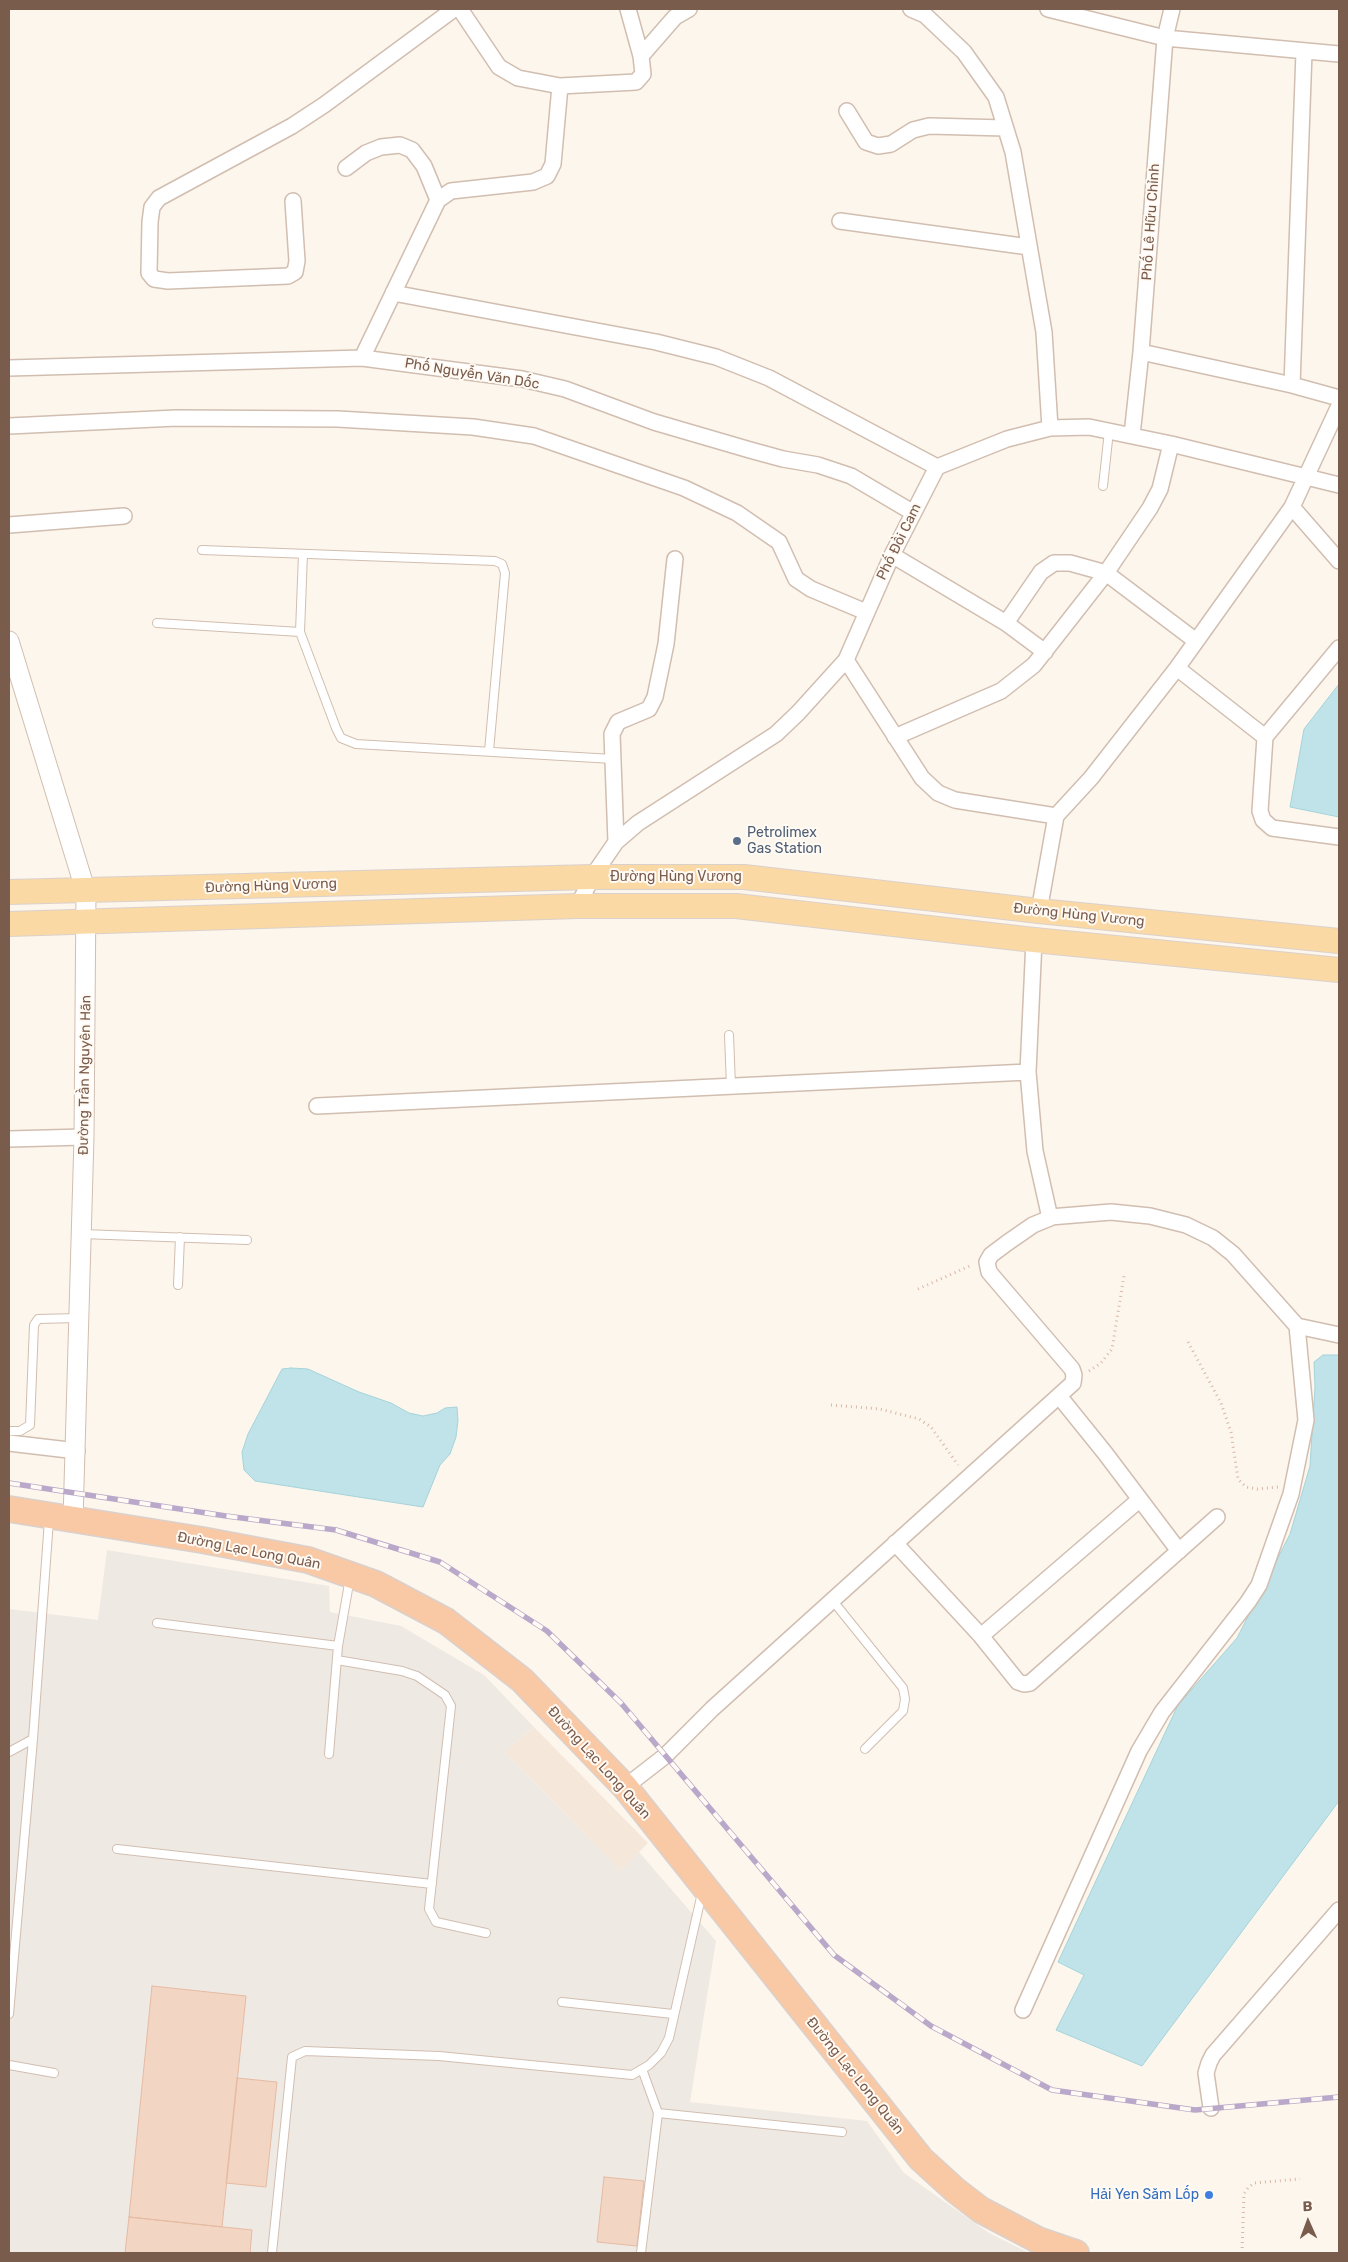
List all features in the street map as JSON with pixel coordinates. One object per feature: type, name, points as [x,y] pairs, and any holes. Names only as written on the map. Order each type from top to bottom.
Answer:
[{"type":"highway","name":"Đường Lạc Long Quân","points":[[9,1510],[308,1560],[376,1584],[446,1621],[500,1661],[522,1680],[625,1787],[921,2158],[955,2190],[981,2210],[1038,2240],[1076,2253]]},
{"type":"main road","name":"Đường Hùng Vương","points":[[9,892],[86,892],[592,877],[744,877],[1039,911],[1339,941]]},
{"type":"main road","name":"Đường Hùng Vương","points":[[9,924],[578,906],[736,906],[1034,940],[1339,970]]},
{"type":"street","points":[[293,201],[297,260],[295,272],[288,276],[168,281],[154,278],[149,273],[152,207],[159,198],[292,126],[324,105],[454,9]]},
{"type":"street","points":[[460,9],[499,67],[518,78],[560,86],[636,82],[643,74],[641,56],[628,9]]},
{"type":"street","points":[[641,56],[675,17],[689,9]]},
{"type":"street","points":[[912,9],[925,15],[964,52],[996,97],[1013,152],[1044,332],[1050,428]]},
{"type":"street","points":[[1048,9],[1164,38],[1339,54]]},
{"type":"street","name":"Phố Lê Hữu Chỉnh","points":[[1132,435],[1141,352],[1164,38],[1172,9]]},
{"type":"street","points":[[1292,385],[1304,52]]},
{"type":"street","points":[[362,358],[438,200],[452,191],[533,182],[546,176],[554,164],[560,86]]},
{"type":"street","points":[[847,110],[866,142],[878,146],[891,144],[913,130],[929,126],[1006,128]]},
{"type":"street","points":[[346,168],[366,153],[381,147],[400,145],[412,150],[424,166],[438,200]]},
{"type":"street","points":[[840,221],[1029,247]]},
{"type":"street","points":[[393,293],[656,342],[716,357],[769,378],[937,467],[1007,439],[1050,428],[1088,427],[1171,444],[1339,485]]},
{"type":"street","points":[[1141,352],[1292,385],[1339,398]]},
{"type":"street","name":"Phố Nguyễn Văn Dốc","points":[[9,368],[362,358],[522,380],[565,390],[654,422],[758,453],[818,465],[850,476],[912,512]]},
{"type":"street","points":[[1039,911],[1056,816],[1091,778],[1177,668],[1292,507],[1339,406]]},
{"type":"street","points":[[9,426],[176,418],[338,419],[473,427],[534,436],[684,488],[737,513],[779,542],[796,579],[811,589],[866,612]]},
{"type":"street","points":[[894,737],[1001,691],[1034,666],[1106,573],[1150,508],[1160,490],[1171,444]]},
{"type":"street","name":"Phố Đồi Cam","points":[[578,906],[592,877],[616,842],[638,823],[776,734],[798,713],[846,660],[912,512],[937,467]]},
{"type":"street","points":[[1292,507],[1339,561]]},
{"type":"street","points":[[9,525],[124,516]]},
{"type":"street","points":[[892,555],[1006,624],[1045,652]]},
{"type":"street","points":[[616,842],[612,734],[618,722],[648,709],[655,697],[666,644],[675,559]]},
{"type":"street","points":[[1006,624],[1041,572],[1054,563],[1070,563],[1106,573],[1196,641]]},
{"type":"street","name":"Đường Trần Nguyên Hãn","points":[[9,641],[86,892],[84,1138],[73,1520]]},
{"type":"street","points":[[1339,648],[1265,737],[1260,811],[1263,820],[1272,828],[1339,837]]},
{"type":"street","points":[[846,660],[922,778],[938,793],[955,800],[1056,816]]},
{"type":"street","points":[[1177,668],[1265,737]]},
{"type":"street","points":[[9,678],[24,690]]},
{"type":"street","points":[[1034,940],[1028,1072],[1035,1151],[1050,1217]]},
{"type":"street","points":[[318,1106],[1028,1072]]},
{"type":"street","points":[[9,1139],[84,1138]]},
{"type":"street","points":[[625,1787],[665,1756],[712,1709],[1072,1383],[1074,1375],[1072,1369],[989,1272],[987,1262],[992,1255],[1033,1225],[1050,1217],[1111,1212],[1150,1216],[1186,1225],[1213,1238],[1233,1254],[1297,1326],[1306,1420],[1293,1485],[1258,1585],[1248,1602],[1162,1712],[1139,1751],[1023,2010]]},
{"type":"street","points":[[1297,1326],[1339,1335]]},
{"type":"street","points":[[1058,1396],[1105,1453],[1179,1550]]},
{"type":"street","points":[[9,1443],[76,1451]]},
{"type":"street","points":[[981,1636],[1139,1500]]},
{"type":"street","points":[[895,1543],[981,1636],[1018,1682],[1024,1684],[1030,1683],[1217,1517]]},
{"type":"street","points":[[1211,2108],[1206,2074],[1213,2055],[1338,1913]]},
{"type":"lane","points":[[1103,486],[1109,431]]},
{"type":"lane","points":[[202,550],[495,561],[502,564],[505,573],[489,751]]},
{"type":"lane","points":[[303,554],[300,632],[342,738],[356,744],[612,760]]},
{"type":"lane","points":[[157,624],[300,632]]},
{"type":"lane","points":[[729,1035],[731,1086]]},
{"type":"lane","points":[[82,1234],[247,1240]]},
{"type":"lane","points":[[178,1285],[180,1237]]},
{"type":"lane","points":[[9,1431],[20,1431],[30,1425],[34,1325],[38,1320],[80,1318]]},
{"type":"lane","points":[[9,2014],[33,1739],[49,1516]]},
{"type":"lane","points":[[329,1754],[338,1646],[350,1574]]},
{"type":"lane","points":[[833,1601],[903,1688],[906,1699],[903,1711],[865,1749]]},
{"type":"lane","points":[[156,1624],[338,1646]]},
{"type":"lane","points":[[337,1660],[402,1671],[417,1676],[445,1695],[451,1706],[429,1909],[436,1922],[486,1933]]},
{"type":"lane","points":[[9,1752],[33,1739]]},
{"type":"lane","points":[[117,1849],[432,1884]]},
{"type":"lane","points":[[272,2253],[292,2057],[305,2051],[439,2056],[632,2075],[661,2054],[669,2038],[704,1885]]},
{"type":"lane","points":[[562,2002],[673,2014]]},
{"type":"lane","points":[[9,2065],[54,2073]]},
{"type":"lane","points":[[641,2253],[658,2113],[642,2069]]},
{"type":"lane","points":[[658,2113],[842,2132]]},
{"type":"path","points":[[918,1289],[962,1268],[987,1262]]},
{"type":"path","points":[[1074,1375],[1089,1371],[1101,1364],[1112,1349],[1124,1276]]},
{"type":"path","points":[[1188,1342],[1221,1403],[1231,1432],[1238,1478],[1246,1487],[1258,1489],[1293,1485]]},
{"type":"path","points":[[831,1405],[880,1409],[919,1419],[931,1427],[968,1478]]},
{"type":"path","points":[[1242,2253],[1244,2194],[1248,2188],[1254,2183],[1300,2179]]},
{"type":"shaded area","points":[[107,1550],[329,1586],[330,1612],[401,1626],[484,1675],[534,1727],[505,1752],[621,1871],[639,1852],[716,1941],[690,2102],[867,2121],[904,2173],[989,2233],[1029,2253],[9,2253],[9,1609],[98,1620]]},
{"type":"shaded area","points":[[534,1727],[648,1843],[621,1871],[505,1752]]},
{"type":"water","points":[[1339,684],[1339,817],[1290,807],[1304,729]]},
{"type":"water","points":[[1323,1355],[1339,1355],[1339,1801],[1142,2066],[1056,2030],[1084,1975],[1058,1962],[1178,1705],[1237,1638],[1290,1534],[1310,1466],[1315,1387],[1314,1362]]},
{"type":"water","points":[[282,1369],[308,1369],[359,1392],[391,1403],[409,1413],[423,1416],[437,1413],[445,1408],[457,1407],[456,1437],[450,1454],[440,1465],[423,1507],[255,1481],[244,1470],[242,1452],[248,1434]]},
{"type":"building","points":[[152,1986],[246,1996],[222,2227],[129,2217]]},
{"type":"building","points":[[237,2078],[277,2082],[266,2187],[226,2183]]},
{"type":"building","points":[[604,2177],[644,2181],[637,2246],[597,2242]]},
{"type":"building","points":[[129,2217],[252,2230],[250,2253],[125,2253]]},
{"type":"railway","points":[[9,1483],[226,1516],[336,1530],[440,1562],[547,1631],[621,1703],[834,1955],[931,2026],[1052,2090],[1195,2110],[1339,2097]]},
{"type":"place","name":"Petrolimex Gas Station","points":[[737,841]]},
{"type":"place","name":"Hải Yen Săm Lốp","points":[[1209,2195]]}]
